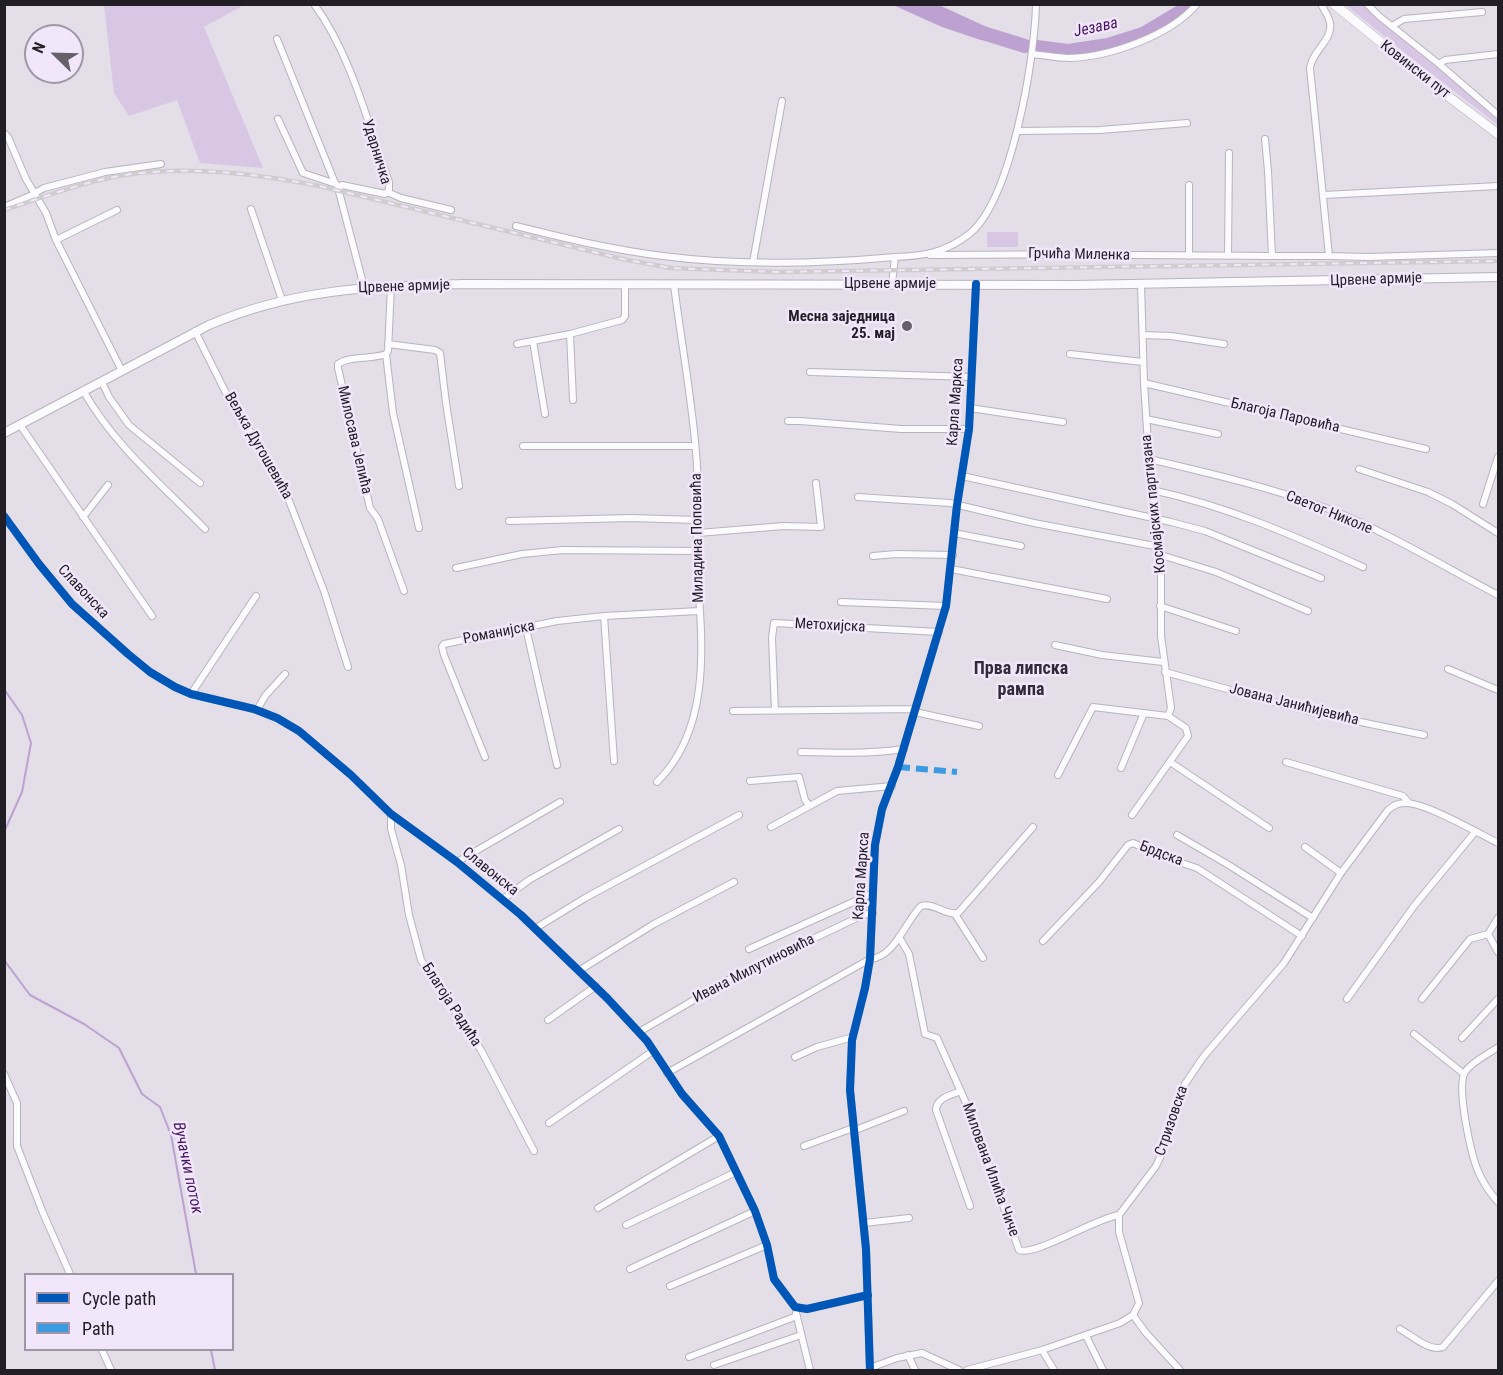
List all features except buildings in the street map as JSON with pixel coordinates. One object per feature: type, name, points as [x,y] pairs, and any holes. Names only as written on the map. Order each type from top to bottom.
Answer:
[{"type":"main road","name":"Ковински пут","points":[[1334,4],[1432,84],[1498,134]]},
{"type":"main road","name":"Црвене армије","points":[[4,433],[195,331],[244,311],[282,300],[364,287],[1142,284],[1498,277]]},
{"type":"street","name":"Ударничка","points":[[278,119],[303,173],[337,185],[381,194],[390,188],[352,78],[326,21],[314,4]]},
{"type":"street","points":[[930,255],[968,235],[984,219],[997,194],[1017,131],[1032,54],[1036,4]]},
{"type":"street","points":[[1032,54],[1069,58],[1109,51],[1146,40],[1189,14],[1197,4]]},
{"type":"street","points":[[1322,4],[1329,20],[1330,32],[1315,52],[1310,68],[1329,256]]},
{"type":"street","points":[[1367,4],[1498,115]]},
{"type":"street","points":[[1392,26],[1404,18],[1482,12]]},
{"type":"street","points":[[277,39],[337,185],[364,287]]},
{"type":"street","points":[[1439,64],[1445,60],[1498,54]]},
{"type":"street","points":[[753,262],[782,101]]},
{"type":"street","points":[[1017,131],[1100,130],[1187,123]]},
{"type":"street","points":[[4,133],[46,213],[56,240],[122,371]]},
{"type":"street","points":[[1264,139],[1268,171],[1272,256]]},
{"type":"street","points":[[1228,256],[1229,153]]},
{"type":"street","points":[[4,207],[44,188],[105,172],[161,164]]},
{"type":"street","points":[[1189,185],[1190,256]]},
{"type":"street","points":[[1324,195],[1498,186]]},
{"type":"street","points":[[387,192],[451,210]]},
{"type":"street","points":[[251,209],[282,300]]},
{"type":"street","points":[[56,240],[117,210]]},
{"type":"street","name":"Грчића Миленка","points":[[516,226],[569,239],[662,256],[753,262],[834,262],[930,255],[1378,257],[1498,253]]},
{"type":"street","points":[[892,284],[895,257]]},
{"type":"street","name":"Карла Маркса","points":[[870,1369],[864,1223],[853,1130],[850,1065],[853,1037],[870,959],[875,846],[882,809],[904,749],[946,606],[957,505],[969,429],[976,284]]},
{"type":"street","name":"Космајских партизана","points":[[1142,284],[1146,419],[1152,490],[1161,555],[1164,662],[1171,708],[1168,716]]},
{"type":"street","points":[[518,344],[570,334],[624,318],[625,285]]},
{"type":"street","name":"Миладина Поповића","points":[[657,782],[670,770],[680,754],[689,733],[699,689],[696,551],[698,491],[695,446],[674,285]]},
{"type":"street","points":[[391,286],[386,354],[393,413],[419,528]]},
{"type":"street","name":"Вељка Дугошевића","points":[[195,331],[228,397],[264,453],[288,498],[324,591],[348,667]]},
{"type":"street","points":[[570,334],[573,400]]},
{"type":"street","points":[[1143,335],[1171,336],[1224,344]]},
{"type":"street","points":[[533,341],[545,414]]},
{"type":"street","points":[[388,344],[435,350],[440,353],[459,486]]},
{"type":"street","name":"Милосава Јелића","points":[[386,354],[380,357],[344,360],[338,364],[338,368],[370,508],[378,519],[405,591]]},
{"type":"street","points":[[1070,354],[1143,362]]},
{"type":"street","points":[[810,372],[972,376]]},
{"type":"street","points":[[102,382],[109,397],[129,425],[200,483]]},
{"type":"street","name":"Благоја Паровића","points":[[1144,383],[1426,449]]},
{"type":"street","points":[[84,392],[115,437],[205,530]]},
{"type":"street","name":"Карла Маркса","points":[[970,408],[1063,422]]},
{"type":"street","name":"Космајских партизана","points":[[1146,419],[1218,434]]},
{"type":"street","points":[[788,422],[901,429],[969,429]]},
{"type":"street","points":[[20,425],[152,616]]},
{"type":"street","points":[[523,446],[695,446]]},
{"type":"street","points":[[1483,504],[1498,457]]},
{"type":"street","name":"Светог Николе","points":[[1149,459],[1223,476],[1328,509],[1373,529],[1498,595]]},
{"type":"street","points":[[1359,469],[1428,492],[1498,533]]},
{"type":"street","points":[[962,476],[1156,518],[1205,531],[1321,578]]},
{"type":"street","points":[[698,533],[784,526],[821,527],[816,483]]},
{"type":"street","points":[[83,517],[108,485]]},
{"type":"street","points":[[1152,490],[1186,498],[1285,531],[1364,567]]},
{"type":"street","points":[[858,497],[957,505],[1034,523],[1160,546]]},
{"type":"street","name":"Славонска","points":[[4,516],[58,588],[88,620],[150,672],[191,694],[257,710],[299,731],[351,775],[391,814],[503,899],[596,986],[639,1032],[682,1094],[719,1136],[754,1211],[767,1245],[774,1279],[797,1312],[810,1371]]},
{"type":"street","points":[[509,521],[631,518],[698,520]]},
{"type":"street","points":[[954,533],[1021,546]]},
{"type":"street","points":[[456,568],[522,554],[579,549],[696,551]]},
{"type":"street","points":[[873,556],[952,555]]},
{"type":"street","points":[[1161,555],[1216,572],[1308,611]]},
{"type":"street","points":[[951,568],[1107,598]]},
{"type":"street","points":[[191,694],[256,596]]},
{"type":"street","points":[[841,602],[946,606]]},
{"type":"street","points":[[1161,606],[1236,631]]},
{"type":"street","name":"Романијска","points":[[485,758],[451,674],[442,646],[444,644],[557,621],[699,611]]},
{"type":"street","points":[[604,616],[614,761]]},
{"type":"street","name":"Метохијска","points":[[775,711],[772,638],[774,623],[939,632]]},
{"type":"street","points":[[526,628],[557,765]]},
{"type":"street","points":[[1055,645],[1092,653],[1164,662]]},
{"type":"street","points":[[1448,669],[1498,690]]},
{"type":"street","name":"Јована Јанићијевића","points":[[1165,672],[1307,711],[1424,735]]},
{"type":"street","points":[[257,710],[265,696],[285,674]]},
{"type":"street","points":[[1058,775],[1090,708],[1168,716],[1186,728],[1188,732],[1185,740],[1132,815]]},
{"type":"street","points":[[733,711],[915,710],[979,726]]},
{"type":"street","points":[[1121,768],[1144,713]]},
{"type":"street","points":[[801,752],[838,754],[904,749]]},
{"type":"street","points":[[1170,762],[1269,828]]},
{"type":"street","points":[[1286,762],[1403,796],[1409,803],[1498,843]]},
{"type":"street","points":[[750,781],[799,777],[805,800],[809,805]]},
{"type":"street","points":[[771,827],[837,792],[892,786]]},
{"type":"street","points":[[457,862],[560,802]]},
{"type":"street","name":"Стризовска","points":[[1119,1215],[1156,1166],[1163,1151],[1178,1098],[1190,1073],[1284,963],[1341,873],[1388,810],[1396,804],[1409,803]]},
{"type":"street","name":"Благоја Радића","points":[[391,814],[391,829],[421,960],[481,1050],[534,1151]]},
{"type":"street","points":[[536,928],[595,892],[739,815]]},
{"type":"street","points":[[955,914],[1033,826]]},
{"type":"street","points":[[503,899],[529,880],[619,829]]},
{"type":"street","points":[[1347,999],[1414,906],[1474,832]]},
{"type":"street","points":[[1177,835],[1313,918]]},
{"type":"street","name":"Брдска","points":[[1043,941],[1099,882],[1128,845],[1133,843],[1166,858],[1197,868],[1302,936]]},
{"type":"street","points":[[1305,847],[1341,873]]},
{"type":"street","points":[[580,970],[654,924],[734,882]]},
{"type":"street","name":"Карла Маркса","points":[[749,949],[873,893]]},
{"type":"street","points":[[667,1073],[870,959],[882,957],[918,909],[924,905],[955,914],[982,958]]},
{"type":"street","name":"Ивана Милутиновића","points":[[639,1032],[735,976],[863,915],[873,913]]},
{"type":"street","points":[[1422,999],[1470,939],[1488,934],[1498,918]]},
{"type":"street","points":[[1488,934],[1498,952]]},
{"type":"street","name":"Милована Илића Чиче","points":[[898,937],[909,954],[925,1034],[938,1040],[961,1090],[1020,1251],[1025,1252],[1097,1221],[1119,1215]]},
{"type":"street","points":[[548,1020],[596,986]]},
{"type":"street","points":[[1462,1038],[1498,999]]},
{"type":"street","points":[[1414,1034],[1464,1074]]},
{"type":"street","points":[[795,1057],[818,1047],[853,1037]]},
{"type":"street","points":[[1498,1047],[1464,1074],[1463,1091],[1466,1128],[1474,1157],[1485,1184],[1498,1202]]},
{"type":"street","points":[[549,1123],[653,1051]]},
{"type":"street","points":[[4,1074],[17,1103],[17,1146],[69,1273]]},
{"type":"street","name":"Милована Илића Чиче","points":[[961,1090],[940,1100],[936,1110],[970,1206]]},
{"type":"street","points":[[804,1146],[904,1111]]},
{"type":"street","points":[[598,1208],[719,1136]]},
{"type":"street","points":[[626,1225],[736,1172]]},
{"type":"street","points":[[630,1269],[754,1211]]},
{"type":"street","points":[[967,1371],[1086,1336],[1120,1323],[1133,1315],[1139,1303],[1119,1232],[1119,1215]]},
{"type":"street","points":[[864,1223],[909,1218]]},
{"type":"street","points":[[670,1286],[767,1245]]},
{"type":"street","points":[[1400,1329],[1439,1349],[1498,1281]]},
{"type":"street","points":[[689,1357],[797,1312],[868,1295]]},
{"type":"street","points":[[1133,1315],[1180,1371]]},
{"type":"street","points":[[714,1365],[801,1335]]},
{"type":"street","points":[[1086,1336],[1103,1371]]},
{"type":"street","points":[[1042,1350],[1054,1371]]},
{"type":"street","points":[[102,1351],[111,1371]]},
{"type":"street","points":[[870,1369],[918,1353],[930,1356],[959,1371]]},
{"type":"street","points":[[908,1355],[915,1371]]},
{"type":"street","points":[[999,1362],[1004,1371]]},
{"type":"shaded area","points":[[104,5],[244,5],[204,27],[263,168],[200,163],[177,100],[129,116],[114,93]]},
{"type":"shaded area","points":[[893,5],[939,5],[989,28],[981,40],[942,27]]},
{"type":"shaded area","points":[[1346,5],[1363,5],[1498,120],[1498,125],[1405,53]]},
{"type":"shaded area","points":[[987,232],[1018,232],[1018,247],[987,247]]},
{"type":"waterway","name":"Језава","points":[[1037,47],[1068,51],[1108,45],[1143,34],[1185,9],[1189,4]]},
{"type":"waterway","name":"Језава","points":[[970,29],[1025,46]]},
{"type":"waterway","name":"Вучачки поток","points":[[4,689],[22,715],[31,743],[22,792],[4,832]]},
{"type":"waterway","name":"Вучачки поток","points":[[4,960],[30,995],[84,1024],[119,1048],[142,1094],[160,1107],[171,1135],[196,1273]]},
{"type":"waterway","name":"Вучачки поток","points":[[211,1351],[215,1370]]},
{"type":"railway","points":[[4,210],[116,176],[203,171],[226,172],[319,186],[627,260],[671,268],[776,272],[1498,261]]},
{"type":"marked path","points":[[898,767],[957,772]]},
{"type":"cycle path","points":[[870,1370],[866,1249],[850,1090],[852,1040],[870,959],[875,845],[882,809],[898,767],[946,606],[957,505],[969,429],[976,284]]},
{"type":"cycle path","points":[[4,516],[72,604],[150,672],[191,694],[254,709],[277,718],[299,731],[351,775],[391,814],[457,862],[521,915],[607,998],[647,1041],[682,1094],[719,1136],[755,1211],[767,1245],[774,1279],[795,1307],[807,1309],[868,1295]]},
{"type":"place","name":"Месна заједница 25. мај","points":[[907,326]]},
{"type":"district","name":"Прва липска рампа","points":[[1021,679]]}]
